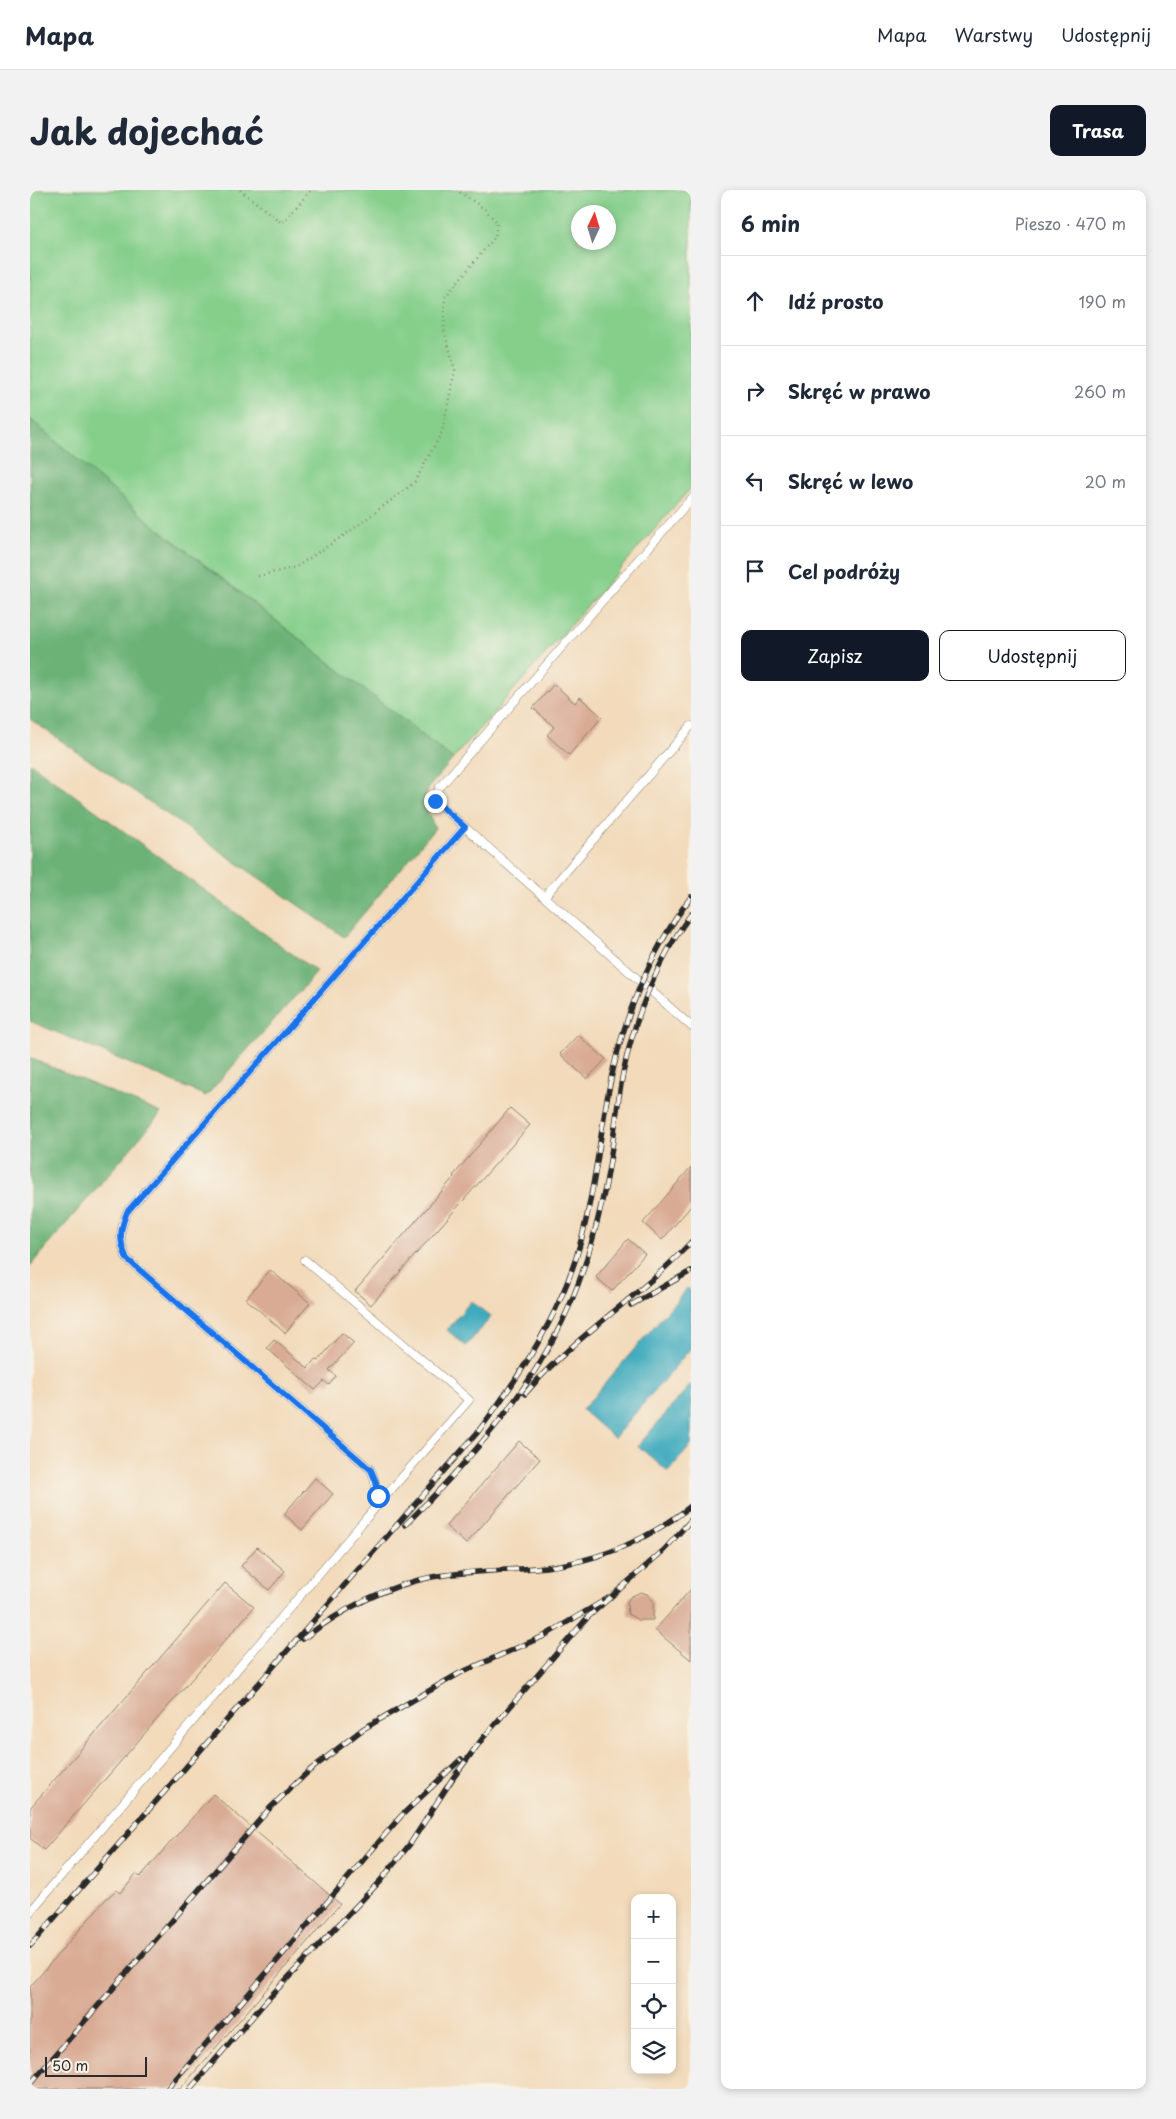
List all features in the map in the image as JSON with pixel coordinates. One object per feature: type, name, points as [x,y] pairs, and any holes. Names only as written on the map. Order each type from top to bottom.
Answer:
[{"type":"lane","points":[[691,499],[439,788],[435,801],[691,1026]]},
{"type":"lane","points":[[544,897],[691,726]]},
{"type":"lane","points":[[374,1509],[378,1496],[376,1482],[371,1470],[127,1259],[121,1244],[120,1228],[127,1212],[465,827]]},
{"type":"lane","points":[[30,1912],[469,1400],[305,1260]]},
{"type":"path","points":[[240,190],[282,223],[311,190]]},
{"type":"path","points":[[258,576],[296,568],[414,483],[442,432],[455,370],[444,328],[445,297],[495,237],[497,222],[484,208],[457,190]]},
{"type":"green space","points":[[30,190],[691,190],[691,488],[453,759],[156,527],[30,419]]},
{"type":"green space","points":[[30,419],[156,527],[453,759],[429,787],[423,803],[435,828],[344,937],[30,719]]},
{"type":"green space","points":[[30,763],[317,972],[206,1096],[30,1021]]},
{"type":"green space","points":[[30,1058],[161,1113],[30,1266]]},
{"type":"water","points":[[687,1288],[691,1291],[691,1348],[614,1438],[582,1410]]},
{"type":"water","points":[[471,1301],[491,1317],[466,1346],[447,1330]]},
{"type":"water","points":[[691,1384],[691,1445],[668,1472],[638,1446]]},
{"type":"building","points":[[554,684],[575,703],[580,697],[602,717],[569,755],[547,735],[554,727],[533,708]]},
{"type":"building","points":[[578,1035],[606,1059],[587,1079],[560,1054]]},
{"type":"building","points":[[510,1108],[530,1125],[371,1305],[355,1291],[454,1177]]},
{"type":"building","points":[[691,1167],[691,1206],[662,1240],[643,1223]]},
{"type":"building","points":[[628,1239],[645,1254],[612,1291],[596,1277]]},
{"type":"building","points":[[270,1270],[310,1303],[285,1333],[246,1299]]},
{"type":"building","points":[[342,1333],[354,1343],[329,1370],[336,1376],[329,1385],[324,1381],[315,1390],[267,1348],[274,1340],[308,1368],[315,1359],[318,1361]]},
{"type":"building","points":[[519,1441],[540,1459],[466,1544],[446,1526]]},
{"type":"building","points":[[315,1478],[333,1494],[302,1530],[284,1514]]},
{"type":"building","points":[[257,1547],[285,1571],[269,1590],[241,1566]]},
{"type":"building","points":[[225,1583],[254,1607],[44,1850],[30,1838],[30,1808]]},
{"type":"building","points":[[691,1589],[691,1660],[655,1630]]},
{"type":"building","points":[[641,1592],[647,1594],[653,1601],[653,1620],[638,1620],[628,1614],[627,1602],[630,1597]]},
{"type":"building","points":[[213,1794],[340,1904],[180,2089],[30,2089],[30,1987],[105,1900],[116,1890],[120,1893],[136,1874],[140,1877]]},
{"type":"railway","points":[[30,1946],[477,1433],[510,1388],[553,1315],[574,1264],[590,1202],[607,1099],[619,1045],[637,993],[661,943],[691,897]]},
{"type":"railway","points":[[405,1525],[475,1451],[497,1424],[536,1368],[568,1309],[584,1267],[600,1211],[623,1073],[634,1031],[658,970],[691,914]]},
{"type":"railway","points":[[525,1394],[564,1354],[650,1281],[691,1242]]},
{"type":"railway","points":[[631,1305],[691,1271]]},
{"type":"railway","points":[[303,1639],[333,1618],[364,1600],[414,1581],[446,1575],[546,1567],[585,1560],[623,1547],[641,1538],[658,1529],[691,1506]]},
{"type":"railway","points":[[190,2089],[267,2000],[380,1881],[410,1844],[453,1778],[483,1738],[588,1617],[664,1550],[691,1520]]},
{"type":"railway","points":[[30,2084],[270,1808],[309,1771],[363,1729],[460,1673],[544,1636],[610,1597]]},
{"type":"railway","points":[[167,2089],[401,1816],[461,1759]]},
{"type":"route","points":[[378,1496],[376,1482],[371,1470],[127,1259],[121,1244],[120,1228],[127,1212],[465,827],[435,801]]}]
